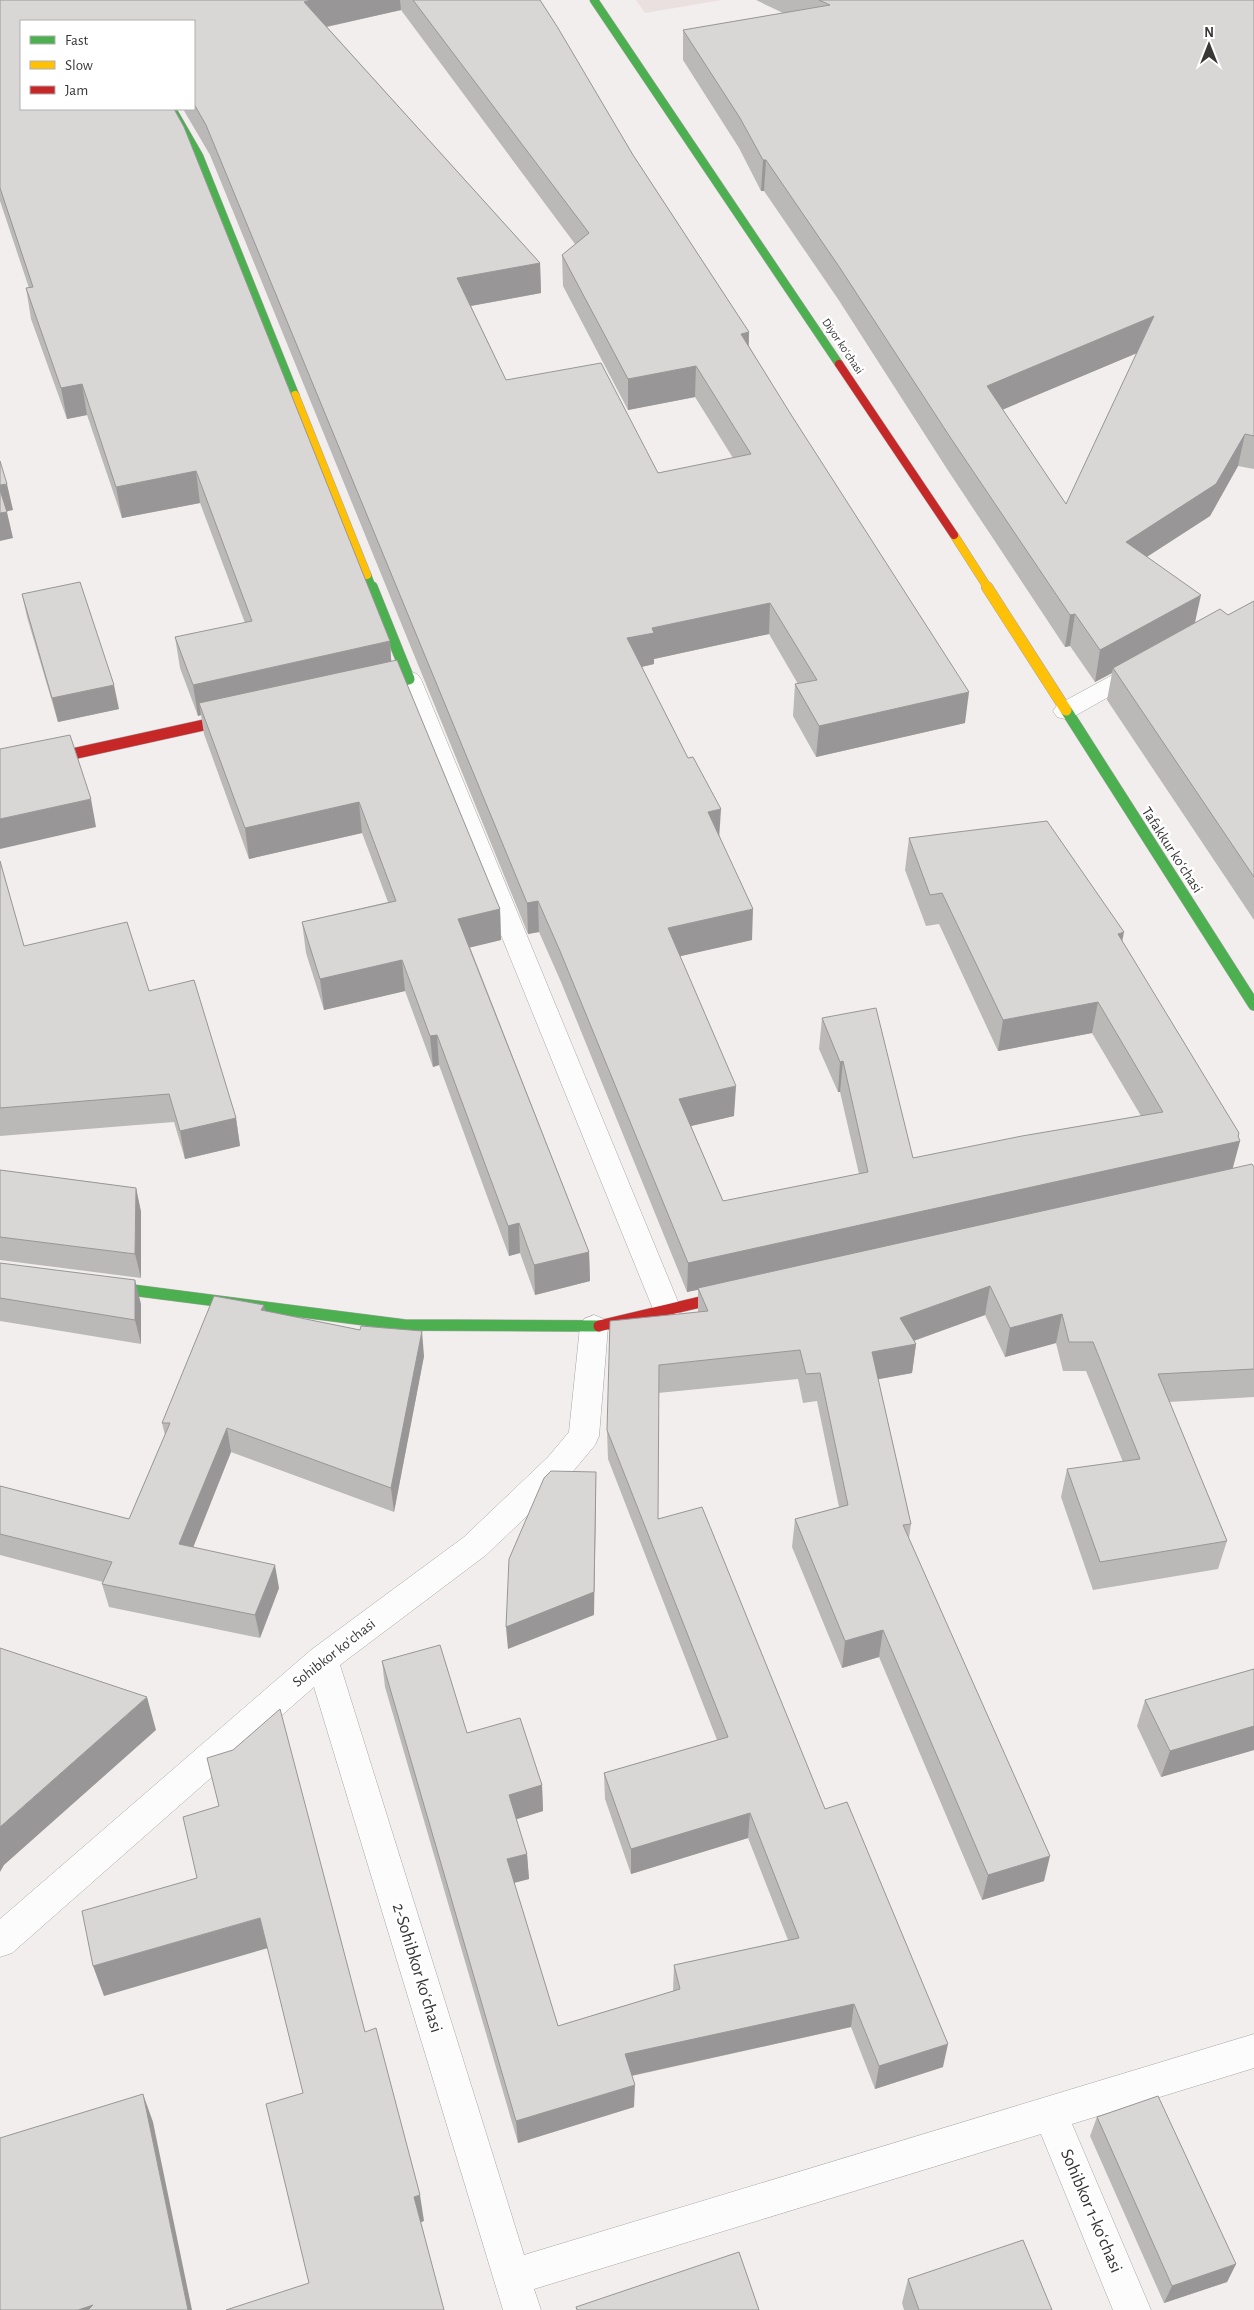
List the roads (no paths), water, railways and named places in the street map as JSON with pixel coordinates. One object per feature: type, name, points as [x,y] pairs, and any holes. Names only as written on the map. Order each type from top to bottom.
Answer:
[{"type":"street","name":"Diyor koʻchasi","points":[[594,0],[980,574],[1065,711]]},
{"type":"street","points":[[173,110],[199,156],[409,679],[667,1309]]},
{"type":"street","points":[[1065,711],[1160,658]]},
{"type":"street","points":[[360,690],[409,679]]},
{"type":"street","name":"Tafakkur koʻchasi","points":[[1065,711],[1254,1005]]},
{"type":"street","points":[[0,770],[253,714]]},
{"type":"street","points":[[89,1284],[404,1325],[594,1327],[744,1292]]},
{"type":"street","name":"Sohibkor koʻchasi","points":[[0,1941],[322,1660],[476,1546],[559,1466],[584,1436],[594,1327]]},
{"type":"street","name":"2-Sohibkor koʻchasi","points":[[322,1660],[517,2293]]},
{"type":"street","points":[[517,2293],[1050,2113],[1254,2051]]},
{"type":"street","name":"Sohibkor 1-koʻchasi","points":[[1050,2113],[1132,2310]]}]
